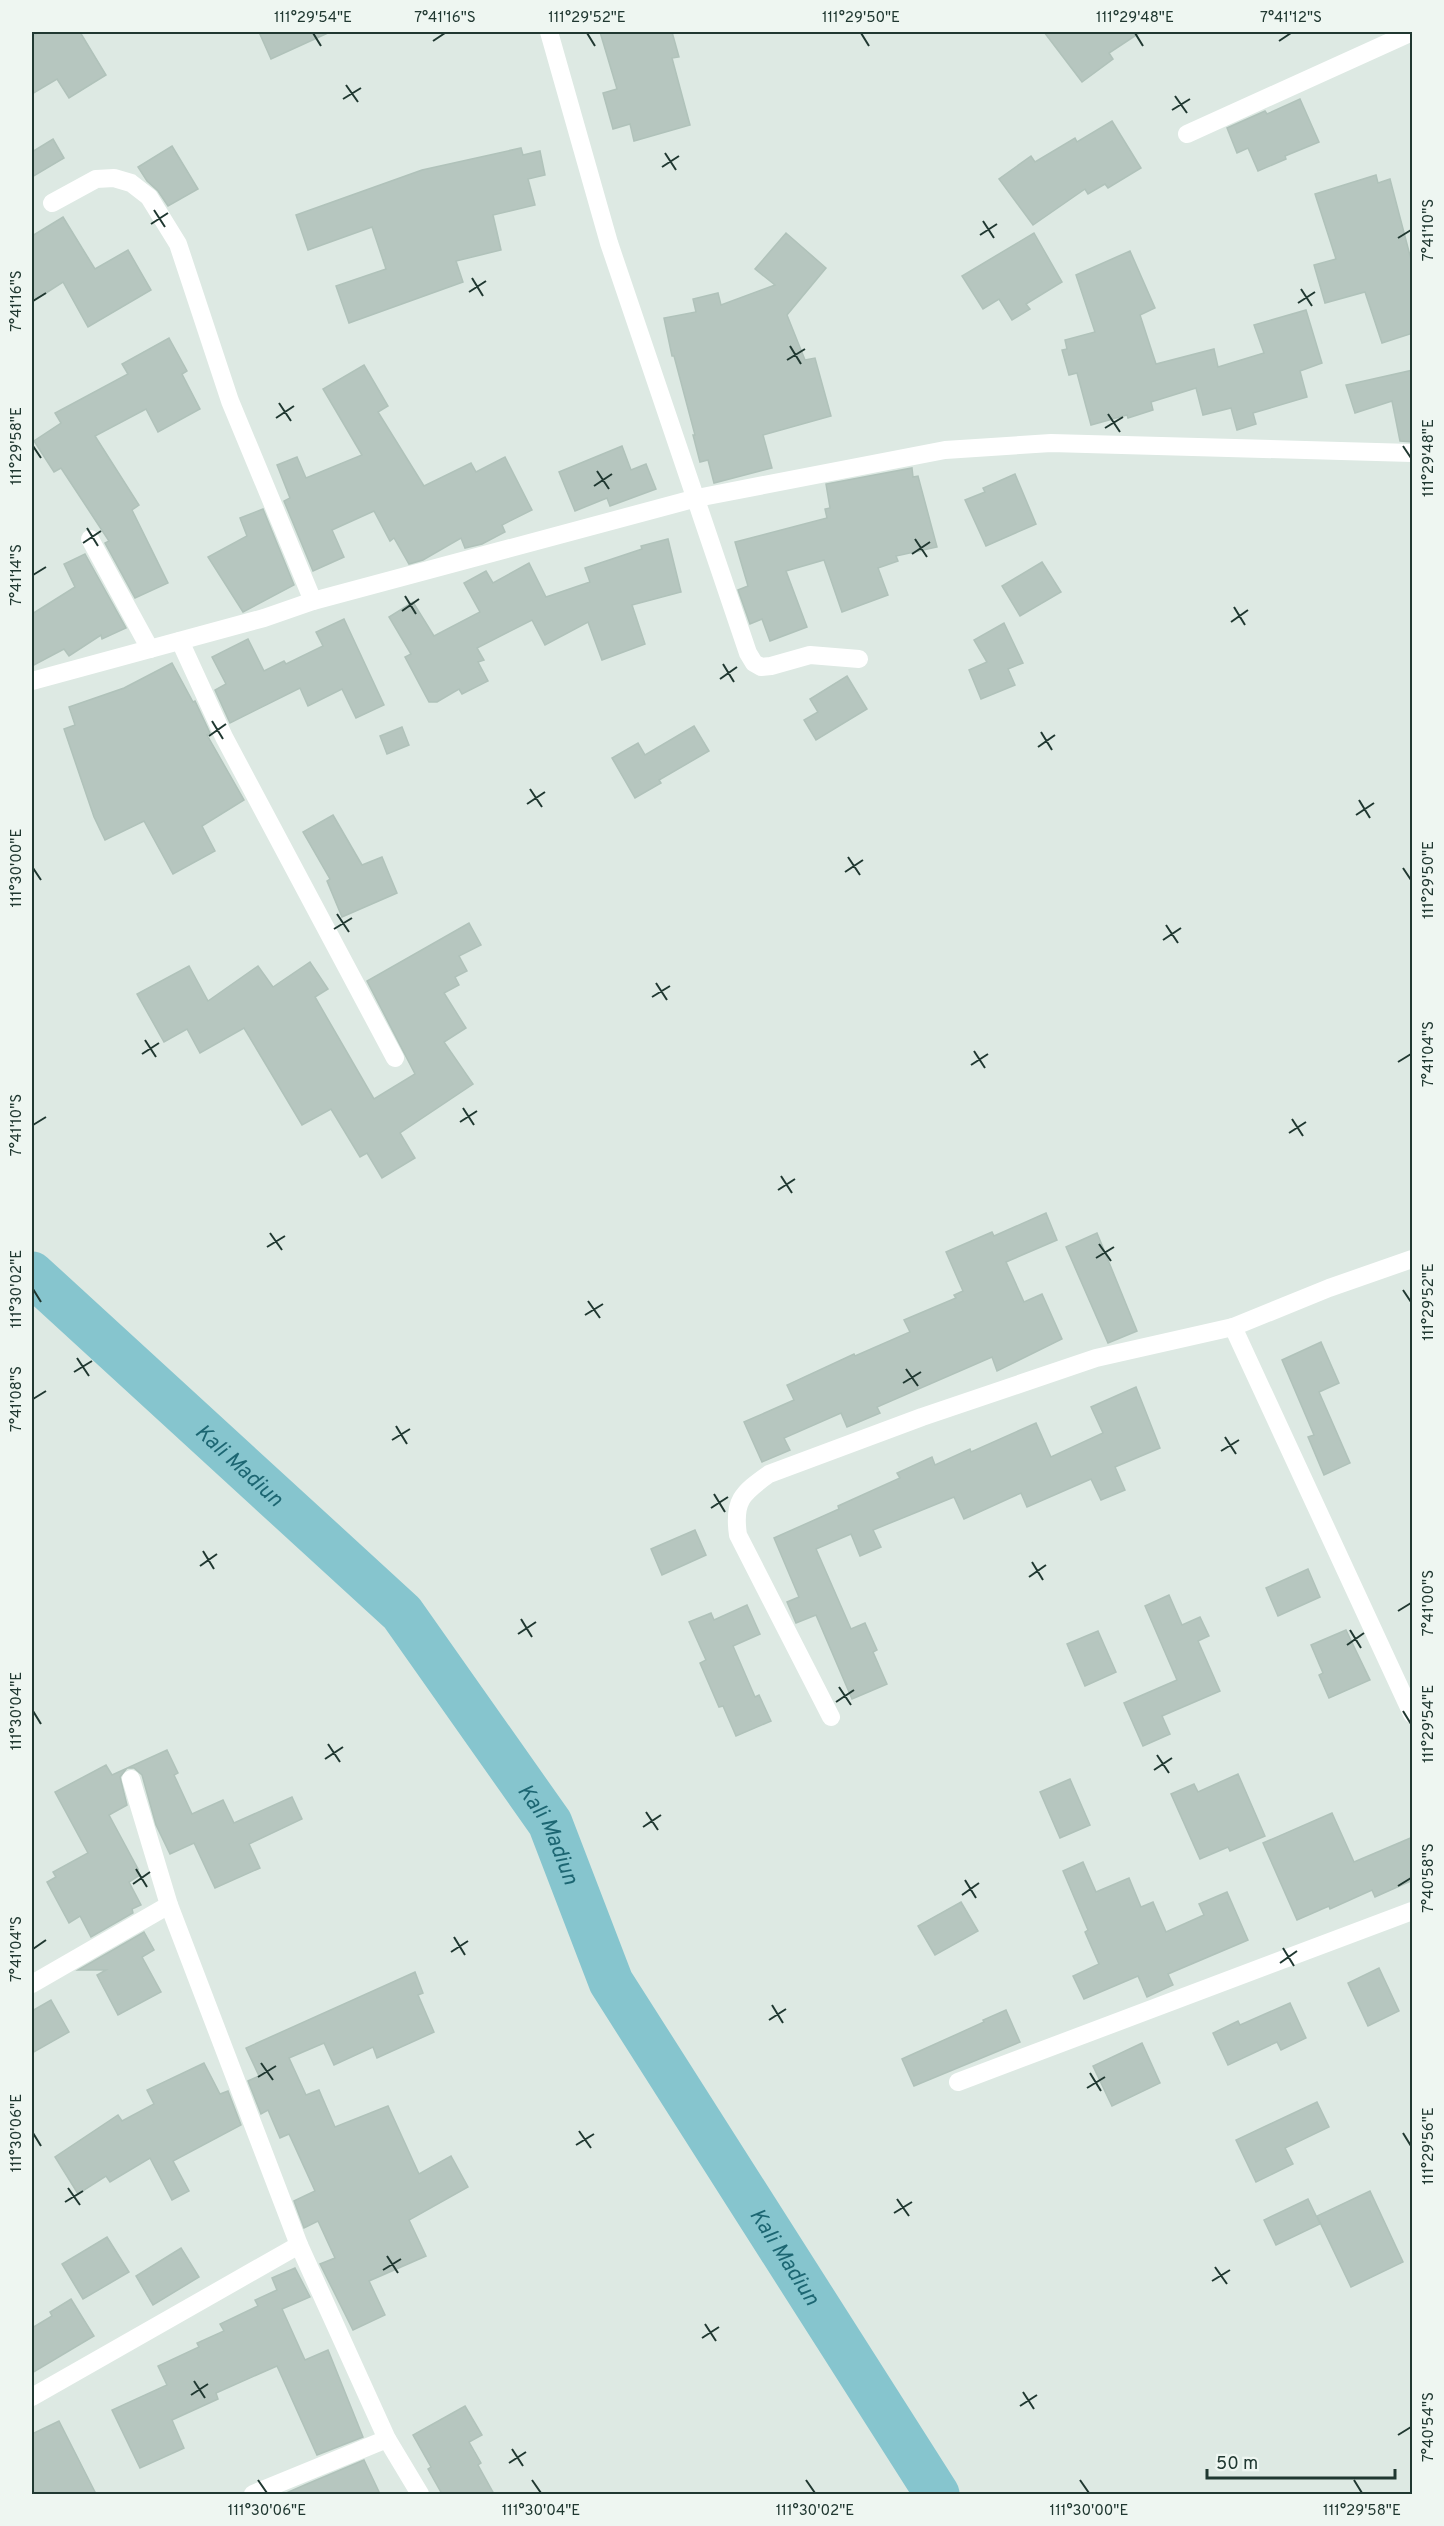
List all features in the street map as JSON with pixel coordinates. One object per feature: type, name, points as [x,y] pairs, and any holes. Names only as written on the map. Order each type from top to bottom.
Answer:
[{"type":"street","points":[[549,32],[609,243],[748,652],[754,663],[760,667],[810,655],[859,659]]},
{"type":"street","points":[[1187,134],[1413,32]]},
{"type":"street","points":[[52,202],[96,179],[114,178],[131,183],[149,197],[178,244],[230,401],[313,602]]},
{"type":"street","points":[[32,681],[697,498],[945,450],[1051,443],[1413,453]]},
{"type":"street","points":[[90,539],[150,649]]},
{"type":"street","points":[[180,641],[224,737],[395,1058]]},
{"type":"street","points":[[831,1717],[738,1535],[735,1516],[738,1501],[752,1486],[769,1474],[922,1417],[1096,1358],[1233,1327],[1329,1288],[1413,1259]]},
{"type":"street","points":[[1233,1327],[1413,1714]]},
{"type":"street","points":[[130,1779],[169,1905],[298,2246],[387,2439],[420,2494]]},
{"type":"street","points":[[32,1984],[169,1905]]},
{"type":"street","points":[[958,2082],[1413,1911]]},
{"type":"street","points":[[32,2397],[298,2246]]},
{"type":"street","points":[[253,2494],[387,2439]]},
{"type":"building","points":[[39,32],[80,32],[106,75],[69,98],[57,79],[32,94],[32,36]]},
{"type":"building","points":[[259,32],[330,32],[271,59]]},
{"type":"building","points":[[600,32],[672,32],[679,57],[672,58],[690,125],[634,141],[630,124],[613,129],[603,93],[617,89]]},
{"type":"building","points":[[1044,32],[1141,32],[1109,53],[1113,59],[1082,82]]},
{"type":"building","points":[[1300,99],[1319,142],[1285,156],[1286,159],[1258,171],[1248,148],[1237,153],[1227,128]]},
{"type":"building","points":[[1112,121],[1141,168],[1108,188],[1105,184],[1088,194],[1085,189],[1033,225],[999,179],[1031,156],[1035,162],[1075,138],[1077,142]]},
{"type":"building","points":[[53,139],[64,158],[32,177],[32,152]]},
{"type":"building","points":[[172,146],[198,189],[168,206],[138,167]]},
{"type":"building","points":[[521,148],[523,155],[540,151],[545,175],[528,179],[535,205],[493,215],[501,250],[456,261],[463,282],[349,323],[336,286],[386,269],[372,227],[308,250],[296,215],[422,170]]},
{"type":"building","points":[[1376,175],[1378,183],[1390,179],[1413,267],[1413,333],[1382,343],[1365,292],[1325,303],[1314,265],[1336,259],[1315,194]]},
{"type":"building","points":[[63,217],[95,269],[128,250],[151,290],[88,327],[63,282],[32,302],[32,236]]},
{"type":"building","points":[[786,233],[826,268],[787,315],[805,360],[815,358],[831,416],[763,435],[772,468],[714,483],[708,460],[700,462],[664,318],[696,312],[693,299],[718,293],[721,305],[775,285],[755,269]]},
{"type":"building","points":[[1034,233],[1062,282],[1026,304],[1030,309],[1012,320],[999,299],[983,309],[962,276]]},
{"type":"building","points":[[1130,251],[1155,308],[1140,315],[1156,364],[1214,349],[1218,367],[1264,353],[1254,325],[1306,310],[1322,363],[1300,371],[1307,397],[1253,413],[1256,424],[1237,430],[1231,408],[1203,415],[1196,388],[1151,402],[1153,410],[1128,418],[1127,415],[1091,425],[1077,373],[1069,375],[1062,350],[1067,349],[1065,340],[1095,332],[1076,275]]},
{"type":"building","points":[[169,338],[187,371],[182,374],[200,409],[158,432],[146,409],[95,436],[139,505],[132,510],[168,583],[135,598],[105,543],[109,541],[61,468],[54,472],[34,441],[61,423],[55,413],[128,374],[122,364]]},
{"type":"building","points":[[364,365],[388,406],[378,412],[424,486],[471,463],[476,472],[505,457],[532,510],[502,525],[505,532],[482,544],[465,548],[461,538],[423,560],[409,564],[394,538],[390,541],[374,511],[332,530],[344,557],[313,571],[284,501],[290,498],[277,465],[297,457],[306,478],[362,455],[323,389]]},
{"type":"building","points":[[1413,370],[1413,442],[1400,441],[1392,401],[1355,413],[1346,385]]},
{"type":"building","points":[[622,446],[631,470],[646,464],[656,489],[610,506],[607,498],[575,511],[559,472]]},
{"type":"building","points":[[912,468],[913,477],[918,476],[937,547],[896,556],[898,561],[878,568],[888,595],[842,612],[824,560],[786,571],[807,627],[770,641],[762,619],[750,624],[738,590],[748,586],[735,542],[827,518],[825,509],[830,508],[826,484]]},
{"type":"building","points":[[1015,474],[1036,524],[986,546],[965,500],[985,492],[983,488]]},
{"type":"building","points":[[263,509],[294,585],[243,612],[208,557],[247,536],[240,518]]},
{"type":"building","points":[[668,539],[681,592],[632,605],[645,644],[602,660],[588,622],[545,645],[532,620],[477,648],[484,660],[478,662],[488,681],[462,694],[459,689],[437,702],[429,702],[405,657],[411,654],[389,617],[413,602],[434,636],[480,612],[464,583],[486,571],[493,583],[529,563],[546,597],[590,582],[585,568],[642,549],[641,546]]},
{"type":"building","points":[[85,554],[126,628],[102,639],[101,635],[69,656],[64,649],[32,666],[32,614],[75,587],[64,564]]},
{"type":"building","points":[[1042,562],[1061,592],[1020,616],[1002,586]]},
{"type":"building","points":[[344,619],[384,705],[356,718],[342,689],[308,706],[300,688],[230,723],[215,690],[226,684],[212,657],[248,639],[264,671],[284,661],[286,664],[323,646],[316,632]]},
{"type":"building","points":[[1004,623],[1023,663],[1008,669],[1015,685],[981,699],[969,670],[987,662],[974,640]]},
{"type":"building","points":[[172,663],[193,702],[195,701],[210,733],[207,735],[244,800],[202,826],[215,851],[173,874],[144,821],[105,840],[94,817],[64,729],[75,725],[69,707],[124,688]]},
{"type":"building","points":[[847,676],[867,709],[816,740],[804,720],[818,712],[810,699]]},
{"type":"building","points":[[694,726],[709,751],[659,780],[661,783],[635,798],[612,758],[638,743],[645,755]]},
{"type":"building","points":[[402,727],[409,745],[387,754],[380,736]]},
{"type":"building","points":[[333,815],[362,865],[382,857],[397,893],[342,917],[327,881],[330,879],[303,832]]},
{"type":"building","points":[[469,923],[481,945],[459,956],[467,971],[455,977],[459,985],[444,993],[466,1028],[444,1042],[473,1084],[400,1133],[415,1158],[382,1178],[367,1153],[360,1157],[331,1109],[302,1125],[244,1028],[200,1053],[187,1029],[164,1042],[137,994],[189,966],[208,1001],[258,966],[273,987],[310,962],[328,989],[315,997],[374,1099],[415,1074],[367,981]]},
{"type":"building","points":[[1046,1213],[1057,1240],[1006,1262],[1024,1302],[1042,1294],[1062,1339],[997,1371],[992,1357],[877,1407],[880,1413],[847,1427],[841,1413],[784,1438],[790,1450],[762,1462],[744,1422],[794,1400],[787,1385],[854,1354],[855,1356],[910,1332],[904,1320],[956,1298],[954,1295],[963,1291],[946,1252],[992,1232],[994,1236]]},
{"type":"building","points":[[1097,1233],[1137,1331],[1108,1343],[1066,1247]]},
{"type":"building","points":[[1321,1342],[1339,1383],[1319,1392],[1350,1463],[1324,1475],[1308,1437],[1314,1435],[1282,1360]]},
{"type":"building","points":[[1136,1387],[1160,1448],[1115,1467],[1125,1490],[1101,1500],[1091,1479],[1027,1507],[1021,1493],[964,1519],[954,1497],[873,1530],[881,1547],[860,1556],[851,1534],[816,1549],[851,1629],[865,1623],[877,1650],[873,1652],[887,1684],[852,1699],[816,1615],[796,1623],[787,1602],[799,1597],[774,1538],[900,1478],[897,1473],[932,1457],[935,1465],[970,1449],[971,1452],[1036,1423],[1051,1457],[1103,1433],[1091,1407]]},
{"type":"building","points":[[695,1530],[706,1555],[662,1575],[651,1549]]},
{"type":"building","points":[[1308,1569],[1320,1597],[1278,1616],[1266,1588]]},
{"type":"building","points":[[1169,1595],[1182,1625],[1200,1617],[1209,1636],[1198,1641],[1220,1691],[1162,1716],[1170,1734],[1143,1746],[1124,1703],[1177,1680],[1145,1606]]},
{"type":"building","points":[[747,1605],[760,1634],[733,1646],[755,1697],[759,1695],[771,1721],[736,1736],[723,1706],[719,1707],[700,1663],[706,1660],[689,1622],[711,1613],[714,1620]]},
{"type":"building","points":[[1346,1630],[1370,1680],[1329,1698],[1319,1675],[1323,1673],[1311,1645]]},
{"type":"building","points":[[1098,1631],[1116,1672],[1085,1686],[1067,1644]]},
{"type":"building","points":[[167,1750],[178,1773],[174,1775],[192,1814],[223,1800],[234,1823],[292,1797],[302,1819],[249,1844],[260,1868],[215,1888],[194,1843],[170,1854],[156,1825],[142,1775],[134,1768],[127,1768]]},
{"type":"building","points":[[106,1765],[112,1775],[127,1768],[120,1777],[127,1805],[109,1815],[138,1869],[140,1875],[129,1882],[141,1905],[132,1909],[133,1913],[91,1937],[80,1916],[69,1923],[47,1882],[56,1877],[53,1872],[88,1853],[55,1792]]},
{"type":"building","points":[[1238,1774],[1265,1836],[1230,1851],[1228,1847],[1200,1859],[1171,1794],[1194,1784],[1198,1792]]},
{"type":"building","points":[[1070,1779],[1090,1825],[1060,1838],[1040,1792]]},
{"type":"building","points":[[1332,1813],[1354,1862],[1413,1837],[1413,1880],[1375,1897],[1372,1890],[1330,1909],[1329,1906],[1297,1920],[1263,1843]]},
{"type":"building","points":[[1083,1862],[1096,1892],[1129,1878],[1141,1907],[1153,1902],[1166,1932],[1204,1915],[1199,1904],[1227,1892],[1248,1940],[1168,1974],[1173,1985],[1147,1997],[1138,1976],[1084,1999],[1073,1976],[1099,1964],[1085,1932],[1088,1930],[1063,1871]]},
{"type":"building","points":[[961,1902],[978,1931],[935,1955],[918,1926]]},
{"type":"building","points":[[144,1932],[154,1950],[142,1957],[161,1992],[118,2015],[97,1975],[106,1970],[78,1970]]},
{"type":"building","points":[[1379,1968],[1399,2011],[1368,2026],[1348,1983]]},
{"type":"building","points":[[415,1972],[423,1993],[418,1995],[434,2032],[377,2058],[373,2047],[334,2065],[324,2043],[289,2058],[306,2095],[319,2090],[335,2127],[388,2106],[419,2174],[451,2156],[468,2187],[409,2220],[426,2256],[369,2281],[385,2315],[353,2330],[320,2264],[335,2258],[318,2221],[304,2228],[294,2201],[315,2191],[289,2134],[280,2138],[268,2110],[261,2114],[248,2081],[259,2076],[246,2048]]},
{"type":"building","points":[[51,2000],[69,2032],[32,2053],[32,2011]]},
{"type":"building","points":[[1290,2003],[1306,2038],[1281,2050],[1277,2042],[1228,2065],[1213,2033],[1238,2021],[1240,2025]]},
{"type":"building","points":[[1006,2010],[1020,2042],[914,2086],[902,2059]]},
{"type":"building","points":[[1142,2043],[1160,2083],[1112,2106],[1093,2066]]},
{"type":"building","points":[[204,2063],[220,2094],[228,2091],[241,2125],[173,2161],[189,2191],[172,2200],[150,2158],[110,2182],[106,2176],[78,2194],[55,2157],[118,2115],[122,2121],[154,2104],[147,2090]]},
{"type":"building","points":[[1317,2102],[1329,2127],[1285,2148],[1293,2164],[1256,2182],[1236,2140]]},
{"type":"building","points":[[1370,2191],[1403,2262],[1351,2287],[1317,2216]]},
{"type":"building","points":[[1308,2199],[1320,2224],[1276,2245],[1264,2220]]},
{"type":"building","points":[[107,2237],[129,2272],[83,2299],[62,2264]]},
{"type":"building","points":[[181,2248],[199,2277],[153,2305],[136,2276]]},
{"type":"building","points":[[295,2268],[310,2297],[282,2309],[305,2360],[328,2350],[363,2437],[317,2455],[277,2366],[216,2393],[218,2399],[172,2420],[184,2448],[140,2468],[112,2410],[167,2385],[158,2366],[199,2347],[197,2343],[224,2331],[220,2324],[258,2306],[255,2300],[277,2290],[272,2278]]},
{"type":"building","points":[[71,2299],[94,2336],[32,2373],[32,2328],[52,2316],[50,2312]]},
{"type":"building","points":[[465,2406],[482,2435],[469,2442],[481,2463],[478,2465],[494,2494],[442,2494],[428,2469],[431,2467],[413,2435]]},
{"type":"building","points":[[59,2421],[96,2494],[32,2494],[32,2434]]},
{"type":"building","points":[[364,2460],[380,2494],[284,2494],[307,2484]]},
{"type":"waterway","name":"Kali Madiun","points":[[32,1274],[402,1613],[550,1823],[611,1982],[937,2494]]}]
